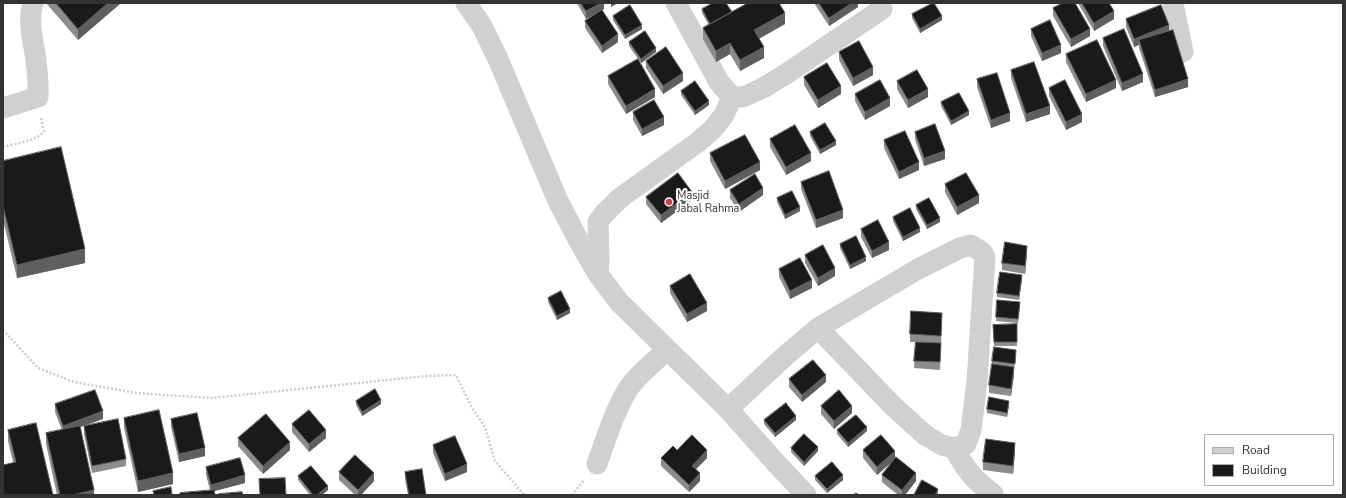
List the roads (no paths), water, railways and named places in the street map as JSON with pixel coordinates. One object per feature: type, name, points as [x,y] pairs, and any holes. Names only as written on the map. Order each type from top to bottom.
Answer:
[{"type":"street","points":[[3,108],[38,97],[39,85],[32,38],[31,8],[33,3]]},
{"type":"street","points":[[466,3],[482,26],[498,59],[558,201],[598,274],[619,302],[728,409],[774,462],[806,495]]},
{"type":"street","points":[[676,3],[719,82],[732,97],[743,97],[763,88],[786,74],[884,5]]},
{"type":"street","points":[[1173,3],[1183,52]]},
{"type":"street","points":[[598,274],[598,222],[604,214],[620,198],[698,142],[712,130],[724,115],[732,97]]},
{"type":"street","points":[[728,409],[818,328],[918,269],[960,248],[971,245],[982,252],[985,257],[977,382],[971,430],[966,444],[954,448],[942,445],[925,435],[903,416],[818,328]]},
{"type":"street","points":[[597,464],[609,430],[628,390],[638,376],[668,350]]},
{"type":"street","points":[[954,448],[970,475],[993,494]]},
{"type":"place","name":"Masjid Jabal Rahma","points":[[669,202]]}]
